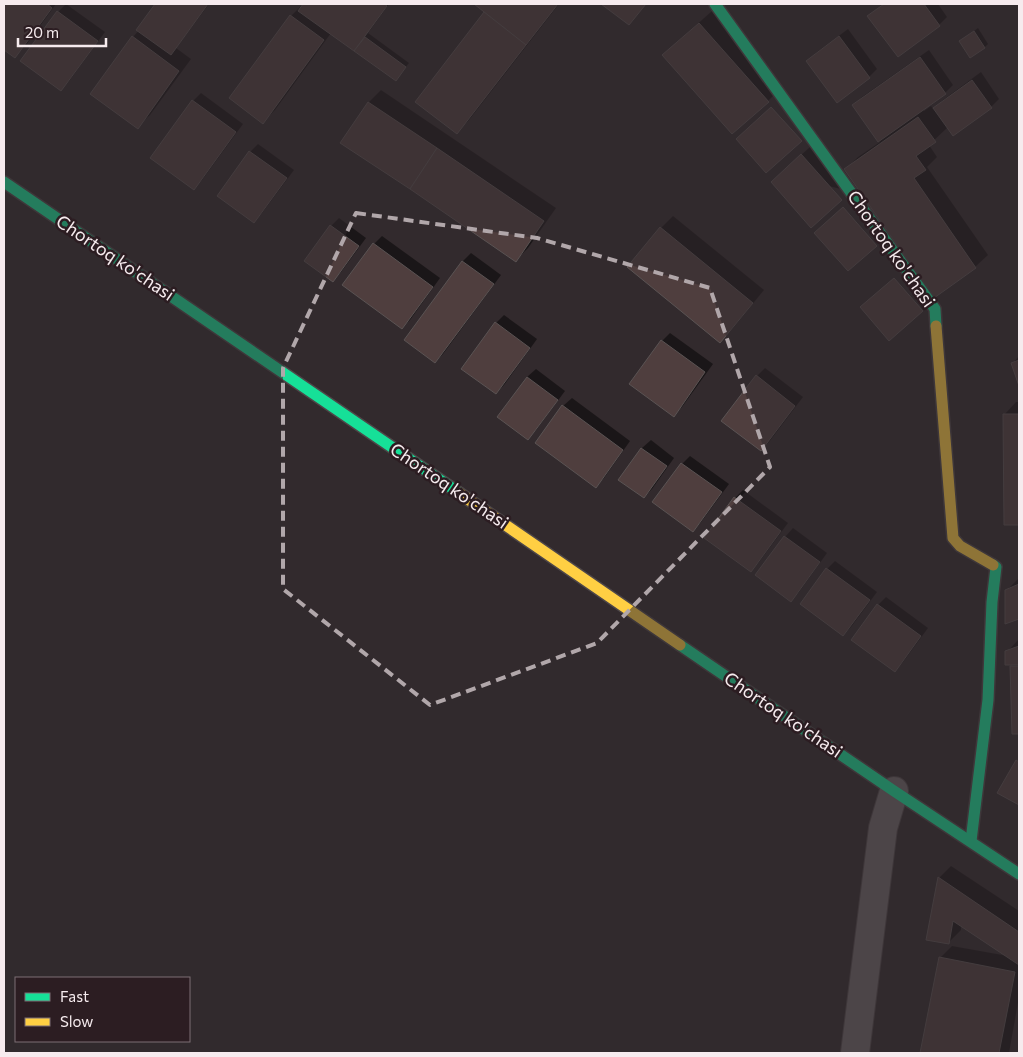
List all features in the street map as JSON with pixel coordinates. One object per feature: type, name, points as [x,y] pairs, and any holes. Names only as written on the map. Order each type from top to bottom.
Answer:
[{"type":"street","name":"Chortoq ko'chasi","points":[[715,4],[935,309],[953,538],[960,546],[996,567],[992,602],[988,700],[971,841]]},
{"type":"street","name":"Chortoq ko'chasi","points":[[4,182],[894,791],[1019,874]]},
{"type":"street","points":[[854,1053],[883,828],[894,791]]},
{"type":"highlighted area","points":[[356,213],[537,238],[710,288],[770,467],[597,643],[430,705],[283,589],[283,368]]},
{"type":"building","points":[[4,4],[47,4],[52,8],[15,58],[4,50]]},
{"type":"building","points":[[155,4],[208,4],[171,55],[136,30]]},
{"type":"building","points":[[303,4],[384,4],[387,6],[354,51],[298,11]]},
{"type":"building","points":[[474,4],[558,4],[526,45]]},
{"type":"building","points":[[601,4],[646,4],[629,25]]},
{"type":"building","points":[[884,4],[924,4],[940,26],[898,57],[867,16]]},
{"type":"building","points":[[57,11],[98,41],[61,91],[20,61]]},
{"type":"building","points":[[484,12],[526,45],[457,134],[415,102]]},
{"type":"building","points":[[290,15],[324,40],[263,124],[229,98]]},
{"type":"building","points":[[699,23],[769,102],[732,134],[662,55]]},
{"type":"building","points":[[974,31],[985,48],[970,58],[959,41]]},
{"type":"building","points":[[132,36],[179,71],[138,129],[90,94]]},
{"type":"building","points":[[839,36],[870,78],[837,103],[806,61]]},
{"type":"building","points":[[365,37],[406,67],[396,81],[354,51]]},
{"type":"building","points":[[920,57],[946,94],[878,142],[852,105]]},
{"type":"building","points":[[972,80],[992,108],[953,136],[933,108]]},
{"type":"building","points":[[192,100],[236,132],[194,190],[150,158]]},
{"type":"building","points":[[368,102],[437,148],[410,189],[340,143]]},
{"type":"building","points":[[771,107],[802,141],[766,173],[736,139]]},
{"type":"building","points":[[918,117],[936,142],[916,156],[926,170],[914,178],[976,268],[934,298],[844,169]]},
{"type":"building","points":[[437,148],[544,221],[516,262],[410,189]]},
{"type":"building","points":[[249,151],[287,178],[254,223],[217,196]]},
{"type":"building","points":[[801,154],[842,200],[811,228],[771,182]]},
{"type":"building","points":[[843,207],[877,246],[848,271],[814,233]]},
{"type":"building","points":[[330,225],[359,246],[333,282],[304,261]]},
{"type":"building","points":[[660,227],[753,303],[720,343],[627,267]]},
{"type":"building","points":[[373,243],[433,287],[402,329],[342,285]]},
{"type":"building","points":[[462,261],[494,284],[435,363],[404,340]]},
{"type":"building","points":[[894,278],[923,311],[889,341],[860,307]]},
{"type":"building","points":[[495,322],[530,348],[496,394],[461,369]]},
{"type":"building","points":[[661,340],[705,372],[674,417],[629,384]]},
{"type":"building","points":[[1019,360],[1019,386],[1011,363]]},
{"type":"building","points":[[756,375],[795,406],[761,451],[721,421]]},
{"type":"building","points":[[527,377],[558,400],[528,440],[497,417]]},
{"type":"building","points":[[562,405],[623,450],[596,488],[535,443]]},
{"type":"building","points":[[1003,414],[1019,414],[1019,525],[1004,525]]},
{"type":"building","points":[[641,448],[667,466],[644,498],[618,480]]},
{"type":"building","points":[[681,463],[722,492],[693,532],[652,502]]},
{"type":"building","points":[[734,497],[781,531],[751,572],[704,538]]},
{"type":"building","points":[[784,536],[820,562],[791,602],[755,575]]},
{"type":"building","points":[[826,568],[870,600],[843,636],[800,604]]},
{"type":"building","points":[[1019,584],[1019,619],[1005,624],[1005,590]]},
{"type":"building","points":[[877,604],[921,636],[895,672],[851,640]]},
{"type":"building","points":[[1019,646],[1019,665],[1005,665],[1005,651]]},
{"type":"building","points":[[1010,666],[1019,666],[1019,734],[1012,734]]},
{"type":"building","points":[[1016,760],[1019,762],[1019,805],[997,793]]},
{"type":"building","points":[[938,877],[1019,932],[1019,965],[953,921],[949,944],[926,940]]},
{"type":"building","points":[[939,957],[1015,972],[999,1053],[920,1053]]},
{"type":"traffic: fast","points":[[715,4],[935,309],[936,326]]},
{"type":"traffic: fast","points":[[4,182],[459,493]]},
{"type":"traffic: fast","points":[[971,841],[988,700],[992,602],[996,567],[993,565]]},
{"type":"traffic: fast","points":[[680,645],[1019,874]]},
{"type":"traffic: slow","points":[[936,326],[953,538],[960,546],[993,565]]},
{"type":"traffic: slow","points":[[459,493],[680,645]]}]
